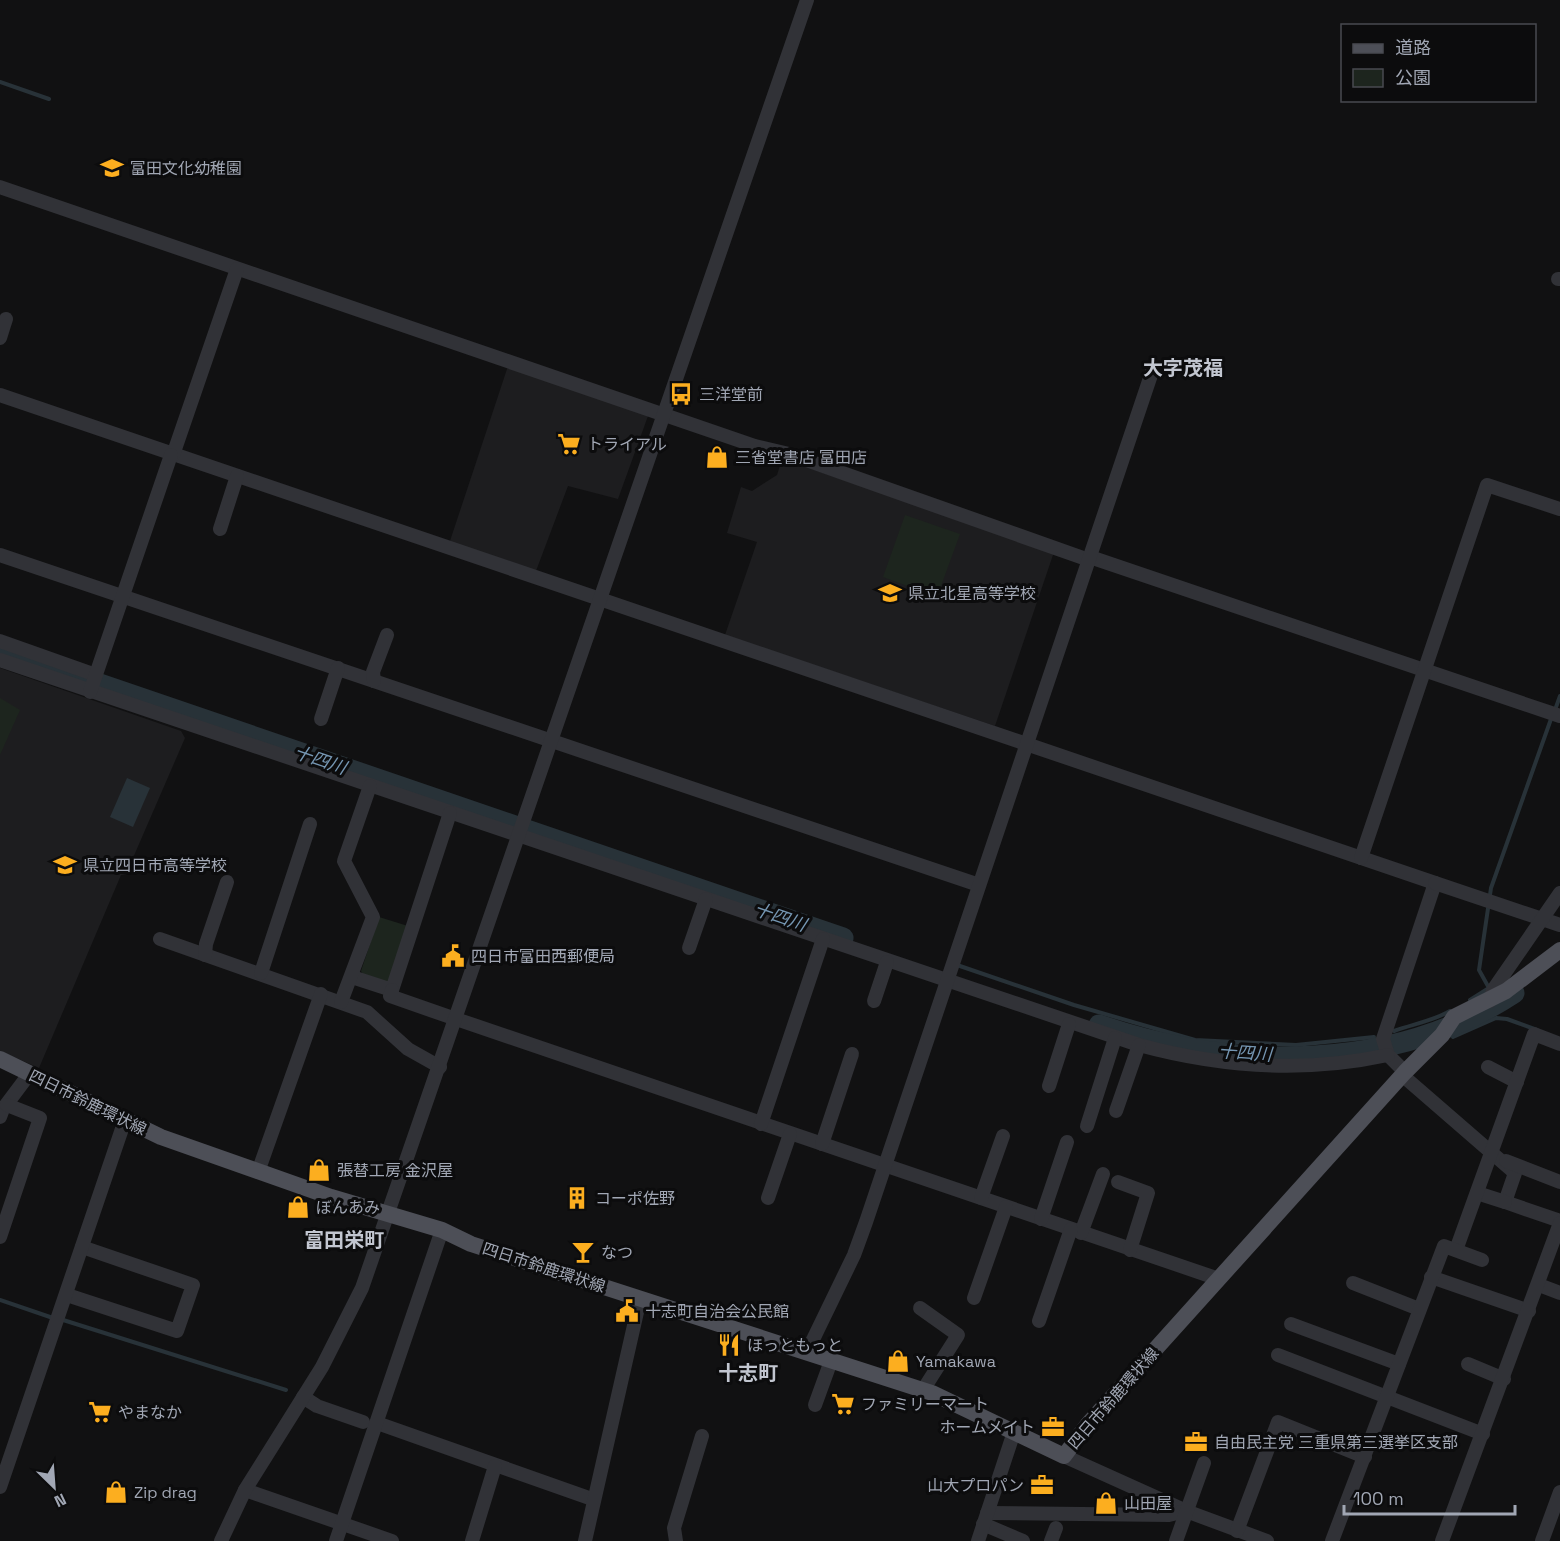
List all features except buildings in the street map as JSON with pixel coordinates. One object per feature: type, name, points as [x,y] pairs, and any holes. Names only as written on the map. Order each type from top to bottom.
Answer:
[{"type":"main road","name":"四日市鈴鹿環状線","points":[[0,1059],[161,1137],[258,1172],[442,1230],[471,1244],[923,1390],[1064,1456],[1088,1424],[1446,1028],[1560,950]]},
{"type":"street","points":[[221,1541],[245,1490],[357,1303],[390,1213],[550,740],[807,0]]},
{"type":"street","points":[[0,187],[1560,716]]},
{"type":"street","points":[[93,683],[237,269]]},
{"type":"street","points":[[0,338],[6,319]]},
{"type":"street","points":[[807,1352],[854,1255],[1153,369]]},
{"type":"street","points":[[0,395],[1026,746],[1560,925]]},
{"type":"street","points":[[220,529],[237,476]]},
{"type":"street","points":[[1361,858],[1487,485],[1560,509]]},
{"type":"street","points":[[0,555],[979,885]]},
{"type":"street","points":[[374,681],[373,672],[387,635]]},
{"type":"street","points":[[0,641],[93,683],[230,736],[370,786],[887,962],[948,977],[1069,1023],[1138,1045],[1204,1061],[1267,1065],[1342,1062],[1388,1055]]},
{"type":"street","points":[[0,660],[93,683]]},
{"type":"street","points":[[321,719],[338,668]]},
{"type":"street","points":[[341,1002],[373,917],[344,861],[370,786]]},
{"type":"street","points":[[450,813],[390,996],[1219,1279]]},
{"type":"street","points":[[261,974],[310,824]]},
{"type":"street","points":[[205,954],[206,944],[227,882]]},
{"type":"street","points":[[1435,883],[1383,1040],[1388,1055],[1403,1073],[1492,1156],[1515,1173],[1505,1202]]},
{"type":"street","points":[[1490,1000],[1493,990],[1560,893]]},
{"type":"street","points":[[689,948],[706,899]]},
{"type":"street","points":[[160,939],[367,1012],[408,1049],[440,1067]]},
{"type":"street","points":[[761,1124],[823,939]]},
{"type":"street","points":[[874,1001],[887,962]]},
{"type":"street","points":[[352,977],[392,990]]},
{"type":"street","points":[[258,1172],[321,994]]},
{"type":"street","points":[[1049,1086],[1069,1023]]},
{"type":"street","points":[[1456,1250],[1492,1156],[1534,1034],[1560,1044]]},
{"type":"street","points":[[1087,1126],[1115,1038]]},
{"type":"street","points":[[1116,1111],[1138,1045]]},
{"type":"street","points":[[822,1144],[852,1054]]},
{"type":"street","points":[[1488,1067],[1517,1082]]},
{"type":"street","points":[[0,1236],[40,1118],[4,1111],[30,1072]]},
{"type":"street","points":[[0,1487],[125,1120]]},
{"type":"street","points":[[768,1198],[790,1134]]},
{"type":"street","points":[[981,1198],[1003,1136]]},
{"type":"street","points":[[1041,1219],[1067,1142]]},
{"type":"street","points":[[1492,1156],[1560,1182]]},
{"type":"street","points":[[1039,1321],[1076,1231],[1103,1174]]},
{"type":"street","points":[[1118,1182],[1149,1193],[1130,1250]]},
{"type":"street","points":[[1442,1541],[1560,1224],[1477,1193]]},
{"type":"street","points":[[975,1298],[1006,1207]]},
{"type":"street","points":[[336,1541],[442,1230]]},
{"type":"street","points":[[1332,1541],[1444,1246],[1482,1260]]},
{"type":"street","points":[[67,1294],[177,1331],[193,1285],[82,1247]]},
{"type":"street","points":[[1431,1277],[1529,1311]]},
{"type":"street","points":[[1353,1283],[1419,1309]]},
{"type":"street","points":[[1539,1285],[1560,1293]]},
{"type":"street","points":[[585,1541],[592,1499],[640,1299]]},
{"type":"street","points":[[920,1308],[958,1335],[923,1390]]},
{"type":"street","points":[[1292,1324],[1399,1364]]},
{"type":"street","points":[[1278,1355],[1483,1434]]},
{"type":"street","points":[[815,1405],[831,1360]]},
{"type":"street","points":[[1468,1364],[1504,1379]]},
{"type":"street","points":[[303,1396],[317,1406],[363,1422]]},
{"type":"street","points":[[1236,1531],[1278,1422],[1365,1457]]},
{"type":"street","points":[[377,1423],[592,1499]]},
{"type":"street","points":[[978,1541],[1014,1432]]},
{"type":"street","points":[[676,1541],[674,1528],[702,1436]]},
{"type":"street","points":[[1064,1456],[1236,1531],[1267,1541]]},
{"type":"street","points":[[1176,1541],[1204,1463]]},
{"type":"street","points":[[472,1541],[494,1476],[495,1466]]},
{"type":"street","points":[[245,1490],[392,1541]]},
{"type":"street","points":[[1542,1541],[1560,1492]]},
{"type":"street","points":[[985,1519],[1169,1515],[1186,1510]]},
{"type":"street","points":[[985,1519],[1019,1540]]},
{"type":"shaded area","points":[[508,366],[648,416],[618,499],[568,486],[536,571],[449,544]]},
{"type":"shaded area","name":"県立北星高等学校","points":[[782,459],[1054,552],[995,726],[725,635],[757,542],[727,533],[741,487],[752,491],[777,475]]},
{"type":"shaded area","name":"県立四日市高等学校","points":[[0,668],[181,731],[185,738],[126,874],[121,875],[39,1068],[0,1051]]},
{"type":"shaded area","points":[[127,778],[150,788],[133,827],[110,817]]},
{"type":"green space","points":[[905,515],[960,534],[937,597],[883,577]]},
{"type":"green space","points":[[0,698],[20,710],[0,755]]},
{"type":"green space","points":[[379,917],[408,926],[389,982],[386,983],[363,975],[361,971]]},
{"type":"waterway","points":[[0,82],[49,99]]},
{"type":"waterway","name":"十四川","points":[[0,650],[843,938]]},
{"type":"waterway","points":[[1555,710],[1560,696]]},
{"type":"waterway","points":[[1470,1000],[1489,988],[1479,970],[1491,888],[1551,719]]},
{"type":"waterway","points":[[957,965],[1074,1005],[1195,1040],[1296,1045],[1374,1037]]},
{"type":"waterway","name":"十四川","points":[[1099,1025],[1151,1040],[1204,1051],[1257,1056],[1311,1056],[1365,1050],[1417,1038],[1467,1019],[1514,993]]},
{"type":"waterway","points":[[1394,1031],[1450,1011]]},
{"type":"waterway","points":[[1453,1037],[1496,1018],[1507,1019],[1537,1030]]},
{"type":"waterway","name":"十四川","points":[[1414,1038],[1426,1038]]},
{"type":"waterway","points":[[0,1300],[53,1318]]},
{"type":"waterway","points":[[60,1319],[286,1390]]},
{"type":"place","name":"富田文化幼稚園","points":[[112,168]]},
{"type":"place","name":"三洋堂前","points":[[681,394]]},
{"type":"place","name":"トライアル","points":[[569,444]]},
{"type":"place","name":"三省堂書店 富田店","points":[[717,457]]},
{"type":"place","name":"県立北星高等学校","points":[[890,593]]},
{"type":"place","name":"県立四日市高等学校","points":[[65,865]]},
{"type":"place","name":"四日市富田西郵便局","points":[[453,956]]},
{"type":"place","name":"張替工房 金沢屋","points":[[319,1170]]},
{"type":"place","name":"コーポ佐野","points":[[577,1198]]},
{"type":"place","name":"ぼんあみ","points":[[298,1207]]},
{"type":"place","name":"なつ","points":[[583,1252]]},
{"type":"place","name":"十志町自治会公民館","points":[[627,1311]]},
{"type":"place","name":"ほっともっと","points":[[729,1345]]},
{"type":"place","name":"Yamakawa","points":[[898,1361]]},
{"type":"place","name":"ファミリーマート","points":[[843,1404]]},
{"type":"place","name":"やまなか","points":[[100,1412]]},
{"type":"place","name":"ホームメイト","points":[[1053,1427]]},
{"type":"place","name":"自由民主党 三重県第三選挙区支部","points":[[1196,1442]]},
{"type":"place","name":"山大プロパン","points":[[1042,1485]]},
{"type":"place","name":"Zip drag","points":[[116,1492]]},
{"type":"place","name":"山田屋","points":[[1106,1503]]},
{"type":"district","name":"大字茂福","points":[[1183,368]]},
{"type":"district","name":"富田栄町","points":[[344,1240]]},
{"type":"district","name":"十志町","points":[[748,1373]]}]
